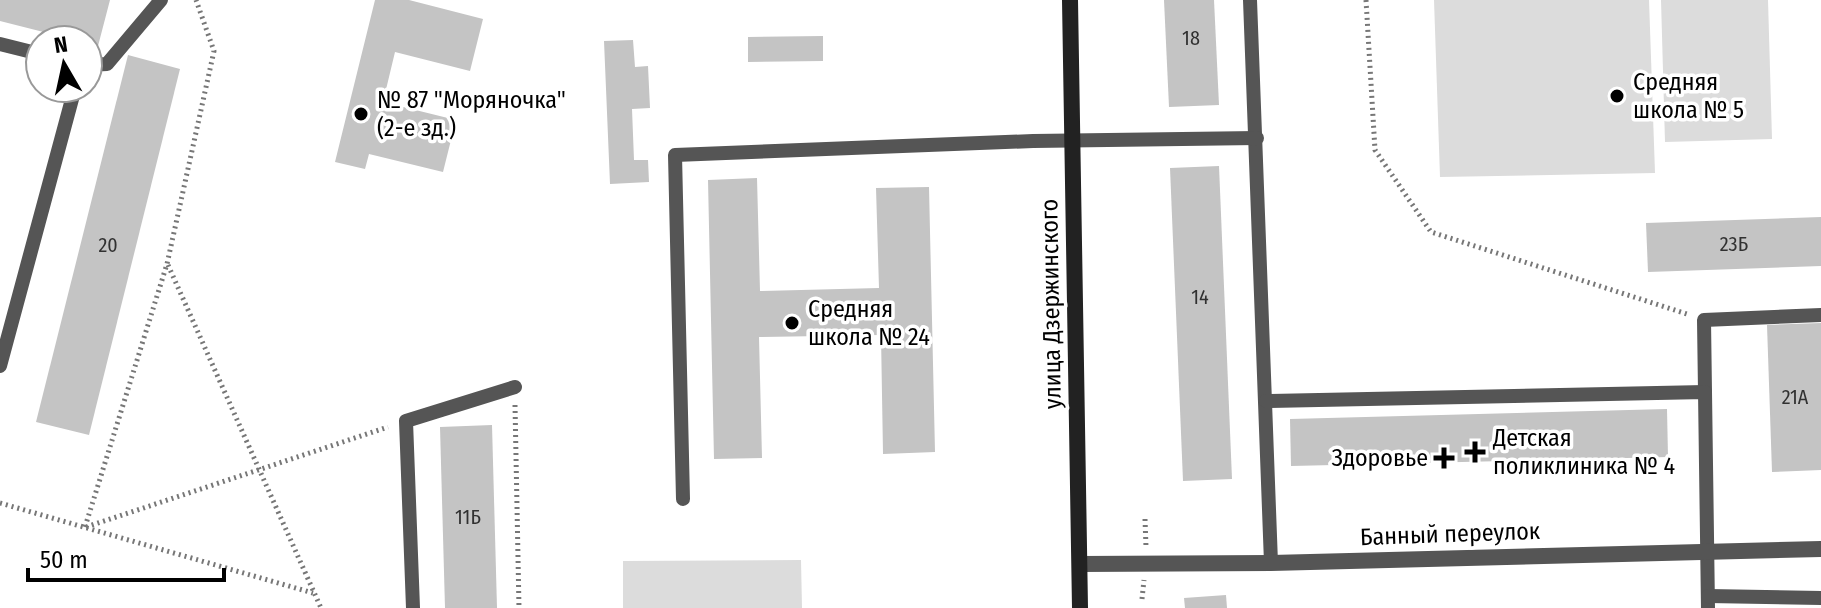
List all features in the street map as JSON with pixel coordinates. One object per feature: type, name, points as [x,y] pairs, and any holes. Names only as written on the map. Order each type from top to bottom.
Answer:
[{"type":"street","name":"улица Дзержинского","points":[[1070,0],[1080,608]]},
{"type":"street","name":"Банный переулок","points":[[1080,564],[1271,563],[1821,549]]},
{"type":"lane","points":[[104,64],[161,0]]},
{"type":"lane","points":[[1250,0],[1271,563]]},
{"type":"lane","points":[[0,44],[24,50]]},
{"type":"lane","points":[[0,366],[71,104]]},
{"type":"lane","points":[[683,499],[675,155],[1073,140],[1257,138]]},
{"type":"lane","points":[[1821,315],[1704,320],[1708,602],[1821,598]]},
{"type":"lane","points":[[413,608],[406,421],[515,387]]},
{"type":"lane","points":[[1266,401],[1705,392]]},
{"type":"path","points":[[85,527],[167,264],[214,51],[196,0]]},
{"type":"path","points":[[1366,0],[1375,150],[1431,232],[1704,320]]},
{"type":"path","points":[[167,264],[321,608]]},
{"type":"path","points":[[515,387],[519,608]]},
{"type":"path","points":[[85,527],[406,421]]},
{"type":"path","points":[[0,503],[314,594]]},
{"type":"shaded area","points":[[1434,0],[1649,0],[1655,173],[1440,177]]},
{"type":"shaded area","points":[[1661,0],[1768,0],[1772,139],[1665,142]]},
{"type":"shaded area","points":[[801,560],[802,608],[623,608],[623,561]]},
{"type":"building","points":[[0,0],[110,0],[104,24],[24,24],[24,27],[0,21]]},
{"type":"building","points":[[375,0],[409,0],[483,19],[470,71],[395,52],[383,102],[456,120],[443,172],[369,154],[365,169],[335,162]]},
{"type":"building","points":[[1164,0],[1214,0],[1219,105],[1169,107]]},
{"type":"building","points":[[823,36],[823,61],[748,62],[748,37]]},
{"type":"building","points":[[633,40],[635,67],[648,66],[650,108],[632,109],[634,160],[648,160],[649,182],[610,184],[604,41]]},
{"type":"building","points":[[128,55],[180,69],[89,435],[36,422]]},
{"type":"building","points":[[1219,166],[1232,479],[1183,481],[1170,168]]},
{"type":"building","points":[[757,178],[760,291],[879,288],[876,188],[929,187],[935,452],[883,454],[881,335],[759,337],[762,458],[714,459],[708,180]]},
{"type":"building","points":[[1821,217],[1821,266],[1648,272],[1646,223]]},
{"type":"building","points":[[1821,323],[1821,470],[1772,472],[1767,325]]},
{"type":"building","points":[[1667,409],[1668,457],[1291,466],[1290,419]]},
{"type":"building","points":[[492,425],[497,608],[445,608],[440,427]]},
{"type":"building","points":[[1226,595],[1227,608],[1185,608],[1184,598]]},
{"type":"place","name":"Средняя школа № 5","points":[[1617,96]]},
{"type":"place","name":"№ 87 \"Моряночка\" (2-е зд.)","points":[[361,114]]},
{"type":"place","name":"Средняя школа № 24","points":[[792,323]]},
{"type":"place","name":"Детская поликлиника № 4","points":[[1475,452]]},
{"type":"place","name":"Здоровье","points":[[1444,458]]}]
